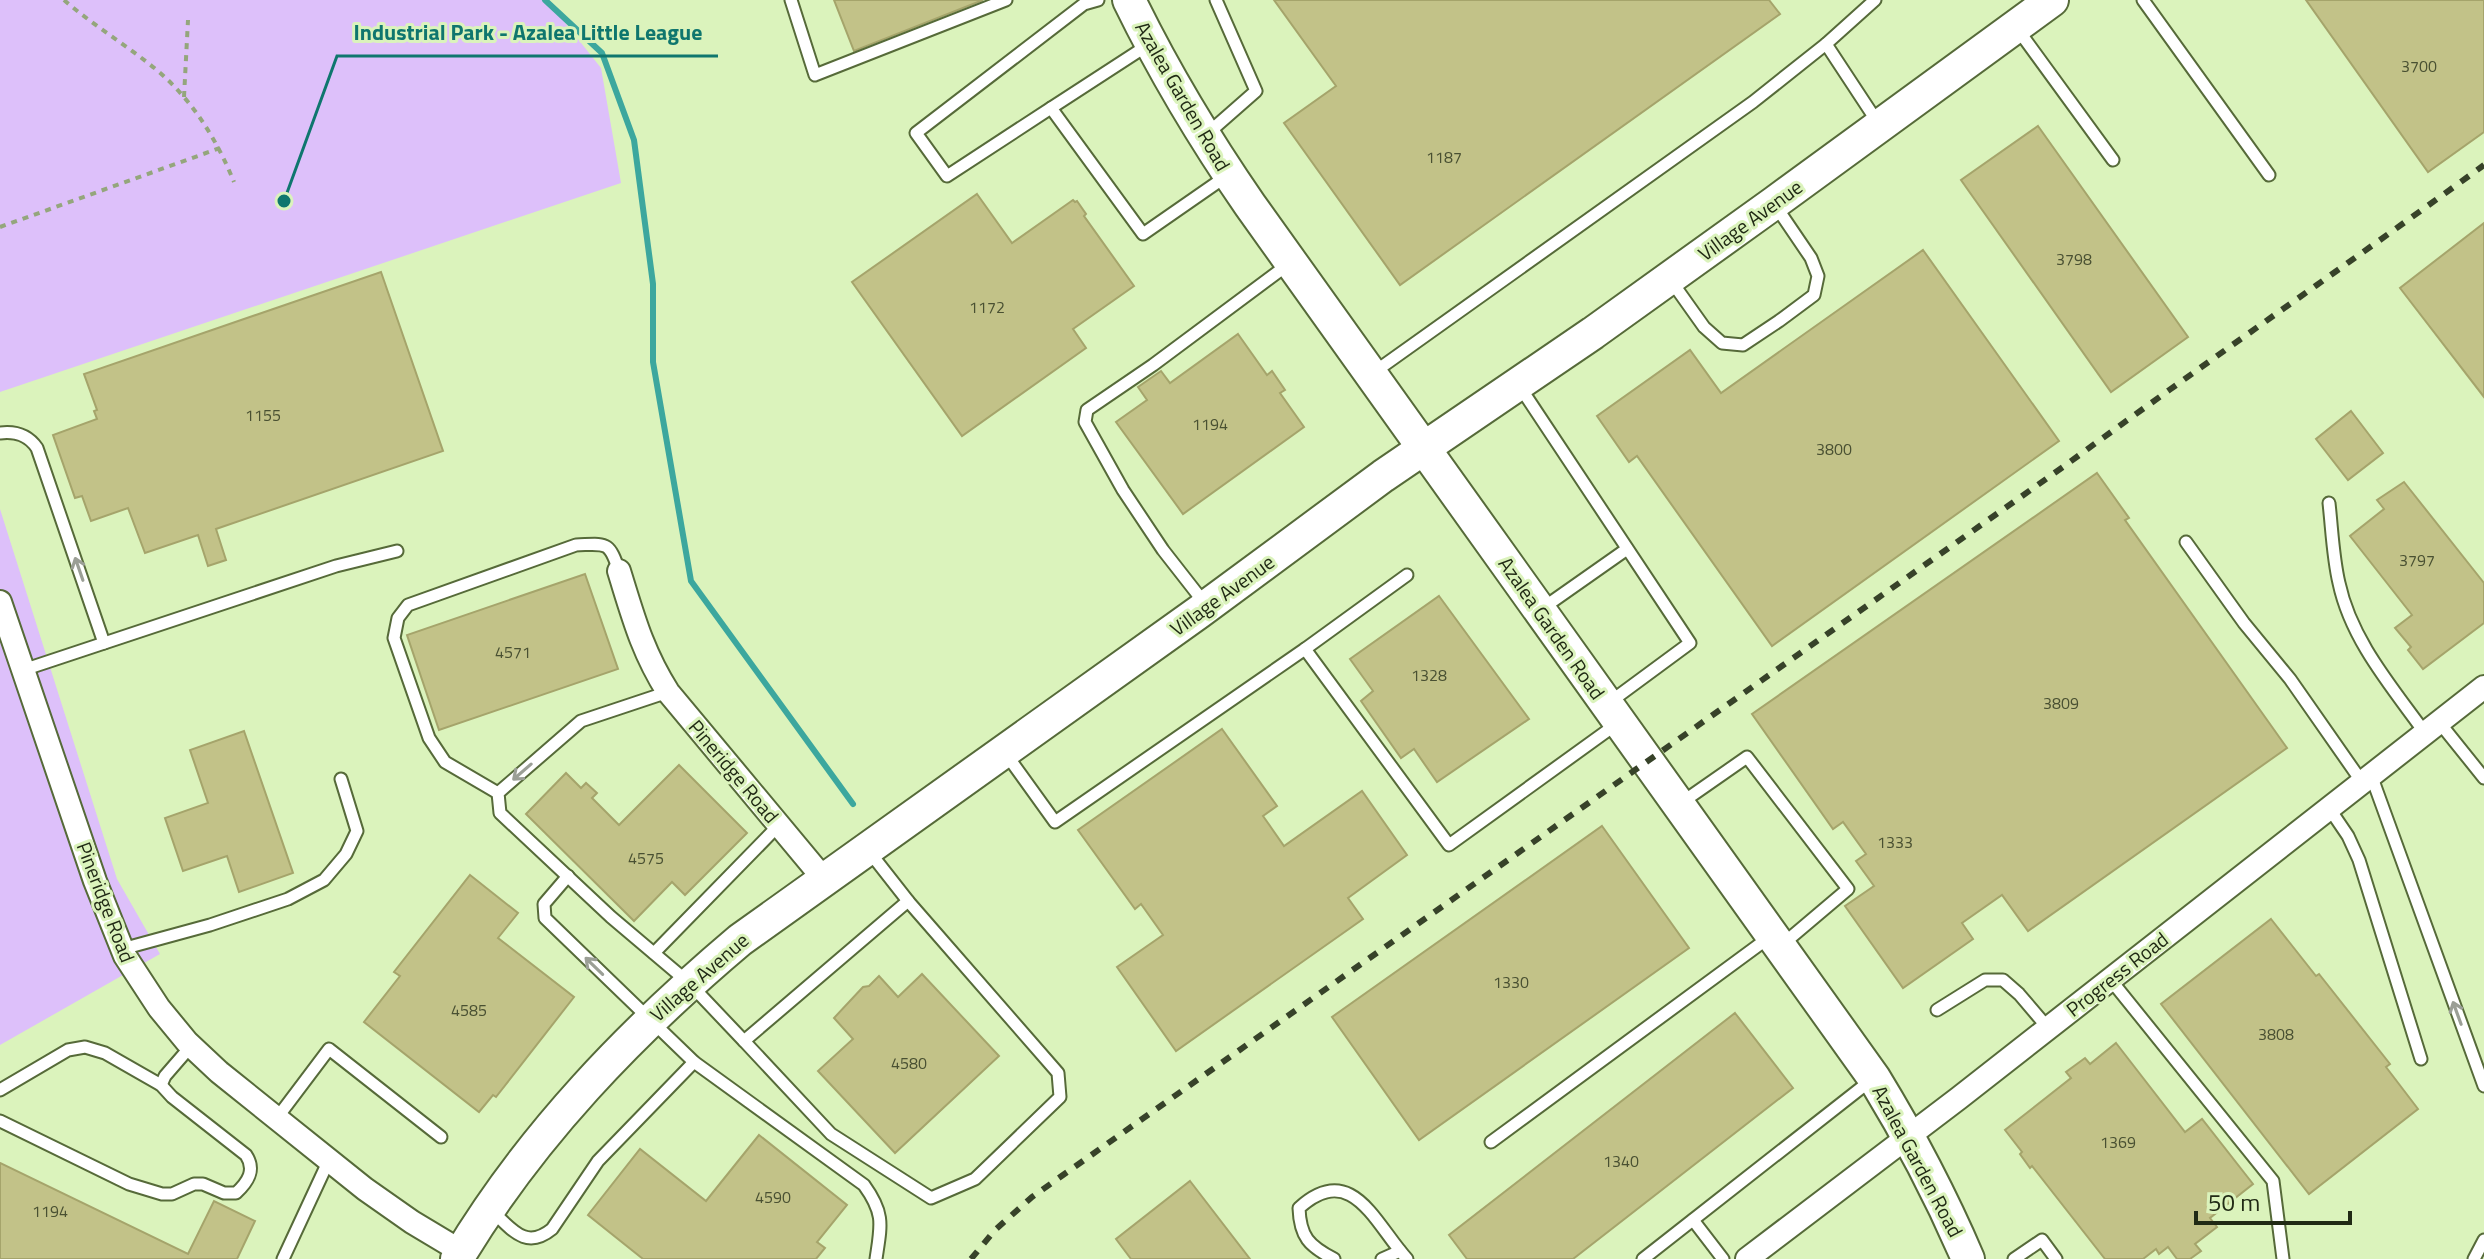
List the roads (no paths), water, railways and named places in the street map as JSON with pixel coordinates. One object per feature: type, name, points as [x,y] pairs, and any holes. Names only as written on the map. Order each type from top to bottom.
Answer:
[{"type":"street","name":"Azalea Garden Road","points":[[1129,0],[1150,43],[1229,175],[1874,1078],[1909,1136],[1968,1259]]},
{"type":"street","name":"Village Avenue","points":[[460,1256],[539,1141],[580,1092],[689,983],[740,940],[1424,448],[1880,127],[2047,1]]},
{"type":"street","name":"Pineridge Road","points":[[619,571],[640,642],[668,692],[823,878]]},
{"type":"street","name":"Pineridge Road","points":[[0,602],[95,881],[122,949],[159,1008],[191,1046],[219,1072],[365,1189],[460,1256]]},
{"type":"street","name":"Progress Road","points":[[1747,1259],[2484,687]]},
{"type":"lane","points":[[791,0],[815,75],[1006,0]]},
{"type":"lane","points":[[1098,0],[1084,4],[916,133],[947,176],[1150,43]]},
{"type":"lane","points":[[1204,137],[1256,91],[1216,0]]},
{"type":"lane","points":[[1371,374],[1753,102],[1875,0]]},
{"type":"lane","points":[[2143,0],[2269,175]]},
{"type":"lane","points":[[2016,27],[2113,160]]},
{"type":"lane","points":[[1826,44],[1880,127]]},
{"type":"lane","points":[[1051,108],[1143,234],[1229,175]]},
{"type":"lane","points":[[1669,278],[1704,327],[1722,343],[1743,345],[1779,321],[1814,295],[1818,276],[1811,258],[1774,203]]},
{"type":"lane","points":[[1207,606],[1163,550],[1123,490],[1085,422],[1087,410],[1153,365],[1290,262]]},
{"type":"lane","points":[[1305,649],[1449,845],[1612,713],[1690,643],[1517,384]]},
{"type":"lane","points":[[0,433],[19,433],[37,448],[104,643]]},
{"type":"lane","points":[[2329,503],[2339,585],[2369,655],[2432,728],[2484,778]]},
{"type":"lane","points":[[2186,542],[2244,623],[2366,778],[2484,1086]]},
{"type":"lane","points":[[498,793],[445,762],[429,738],[394,638],[398,618],[408,605],[576,545],[604,544],[613,551],[619,571]]},
{"type":"lane","points":[[1539,611],[1627,549]]},
{"type":"lane","points":[[23,670],[336,566],[397,551]]},
{"type":"lane","points":[[1003,750],[1055,822],[1407,575]]},
{"type":"lane","points":[[498,793],[581,721],[668,692]]},
{"type":"lane","points":[[1491,1142],[1848,889],[1747,757],[1678,805]]},
{"type":"lane","points":[[122,949],[288,899],[324,880],[346,854],[357,831],[341,779]]},
{"type":"lane","points":[[498,793],[500,813],[689,983],[831,1134],[931,1198],[975,1179],[1060,1097],[1058,1073],[908,901],[867,847]]},
{"type":"lane","points":[[2329,808],[2348,836],[2359,860],[2421,1059]]},
{"type":"lane","points":[[654,953],[779,825]]},
{"type":"lane","points":[[568,876],[544,904],[545,918],[694,1062],[864,1185],[876,1201],[881,1222],[876,1259]]},
{"type":"lane","points":[[744,1041],[908,901]]},
{"type":"lane","points":[[2110,979],[2273,1181],[2283,1259]]},
{"type":"lane","points":[[1937,1010],[1985,980],[2003,980],[2048,1028]]},
{"type":"lane","points":[[161,1085],[191,1046]]},
{"type":"lane","points":[[0,1090],[68,1050],[85,1047],[105,1053],[161,1085],[246,1155],[252,1163],[252,1172],[236,1193],[224,1193],[203,1184],[194,1184],[172,1194],[162,1194],[129,1184],[0,1121]]},
{"type":"lane","points":[[277,1118],[329,1049],[441,1137]]},
{"type":"lane","points":[[490,1209],[521,1237],[531,1239],[543,1236],[552,1229],[598,1161],[694,1062]]},
{"type":"lane","points":[[1643,1259],[1874,1078]]},
{"type":"lane","points":[[283,1259],[329,1159]]},
{"type":"lane","points":[[1334,1259],[1311,1247],[1300,1225],[1299,1208],[1313,1196],[1328,1190],[1344,1191],[1359,1199],[1404,1255],[1382,1259]]},
{"type":"lane","points":[[1693,1220],[1723,1259]]},
{"type":"lane","points":[[2014,1259],[2042,1240],[2056,1259]]},
{"type":"lane","points":[[2474,1259],[2484,1240]]},
{"type":"waterway","points":[[545,0],[602,53],[634,140],[653,284],[653,362],[691,581],[853,804]]},
{"type":"railway","points":[[971,1259],[995,1230],[1032,1197],[2484,165]]},
{"type":"place","name":"Industrial Park - Azalea Little League","points":[[284,201]]}]
